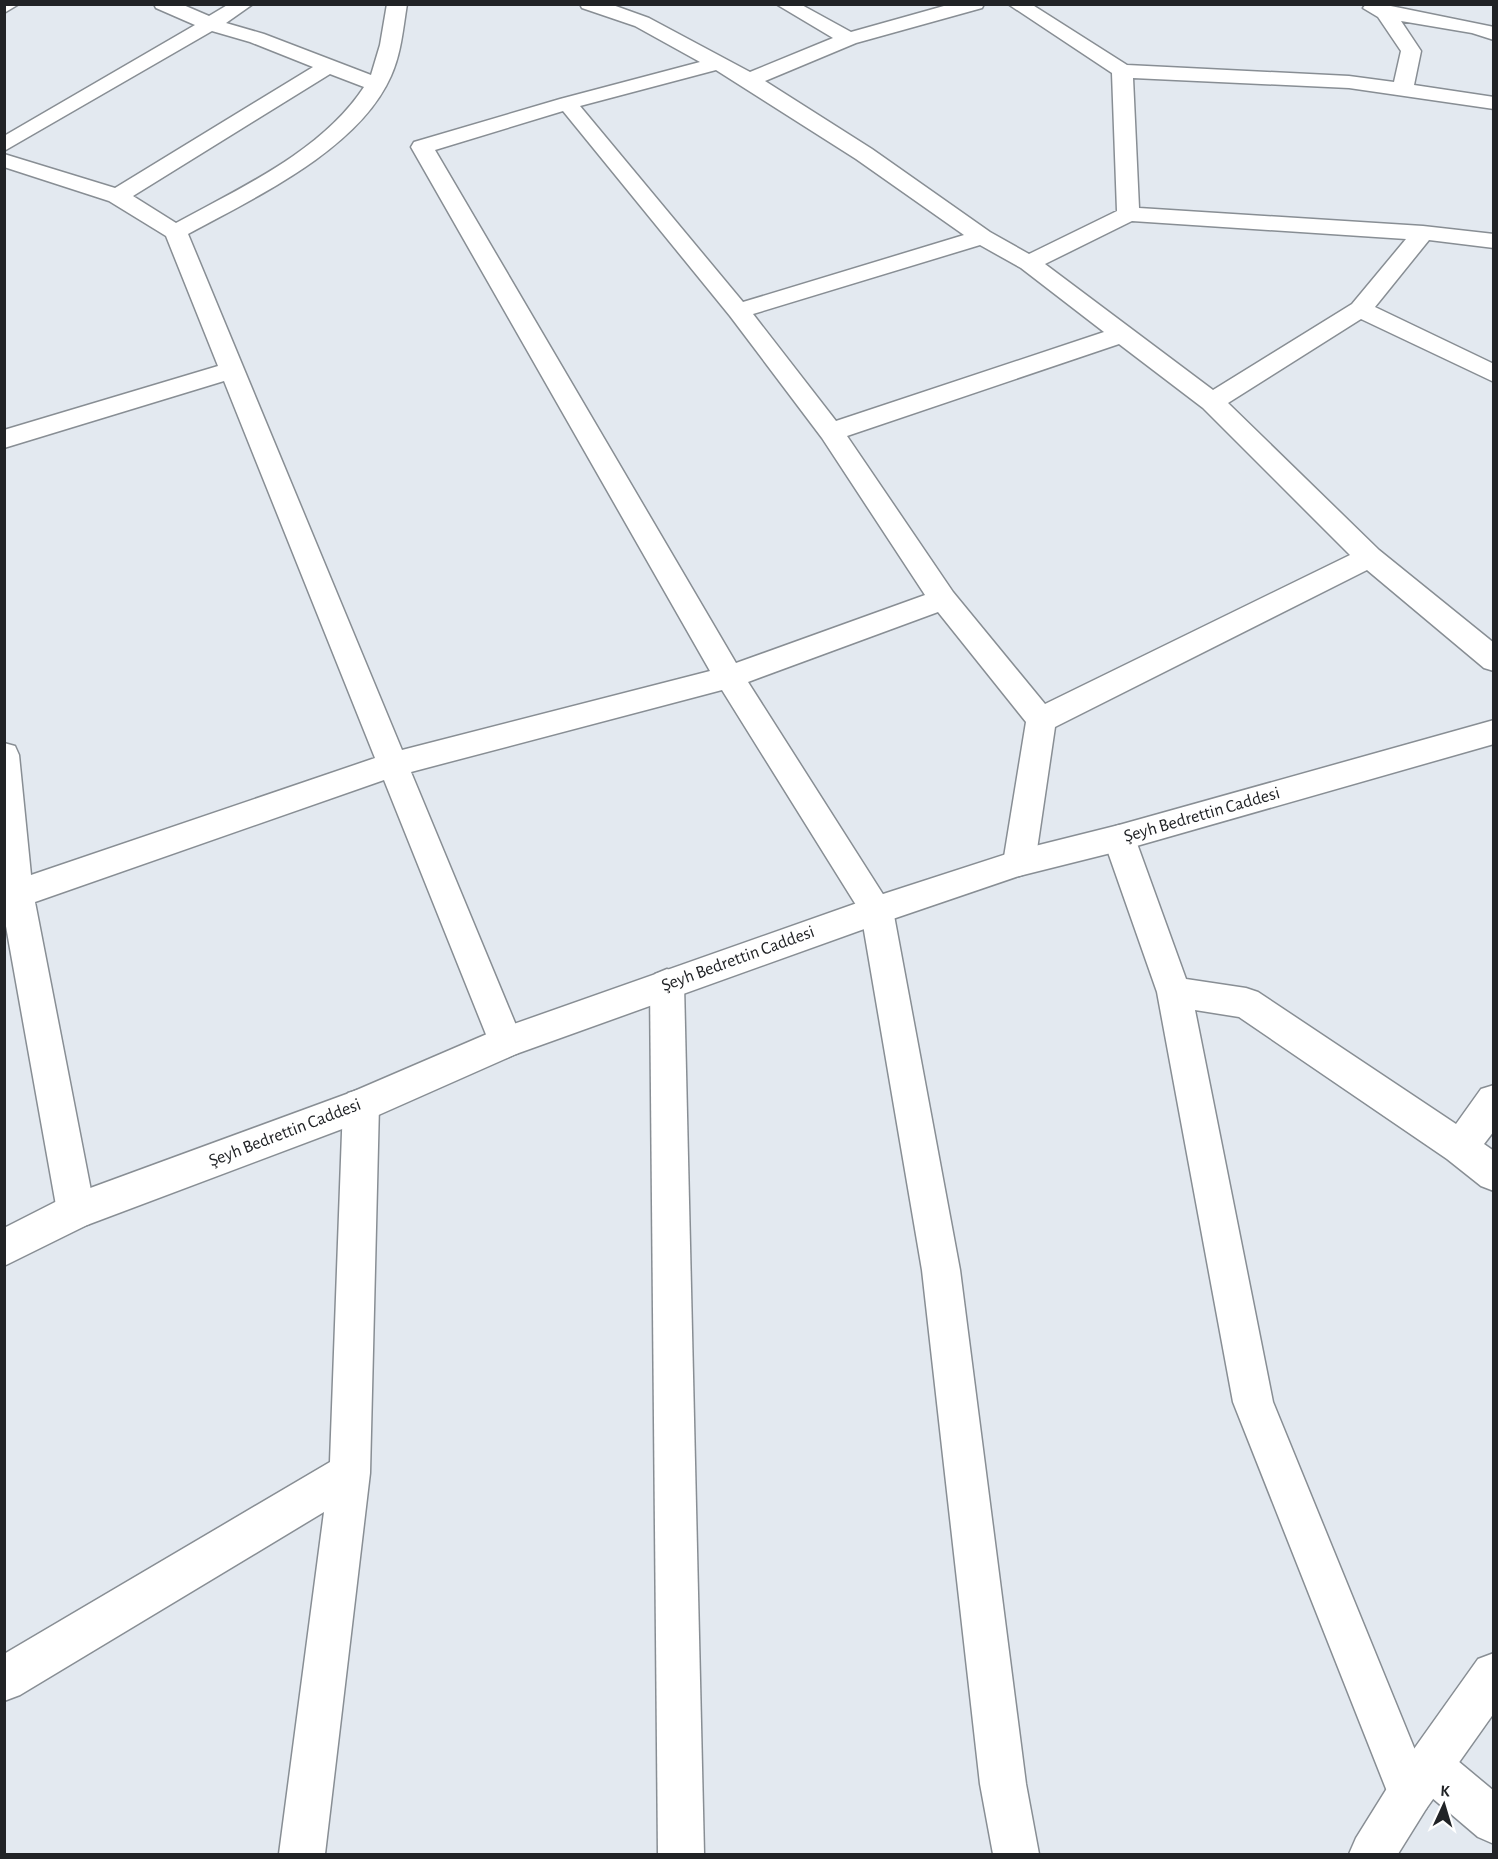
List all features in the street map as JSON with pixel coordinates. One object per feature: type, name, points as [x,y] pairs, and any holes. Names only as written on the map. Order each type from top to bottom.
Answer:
[{"type":"street","points":[[4,7],[10,4]]},
{"type":"street","points":[[163,4],[212,25],[257,38],[377,85]]},
{"type":"street","points":[[4,145],[212,25],[244,4]]},
{"type":"street","points":[[176,232],[286,169],[353,117],[377,85],[390,45],[397,4]]},
{"type":"street","points":[[589,4],[642,22],[715,64],[749,80],[864,154],[982,237],[1029,263],[1212,402],[1369,557],[1494,660]]},
{"type":"street","points":[[785,4],[849,39]]},
{"type":"street","points":[[749,80],[849,39],[975,4]]},
{"type":"street","points":[[1017,4],[1122,71],[1349,82],[1494,103]]},
{"type":"street","points":[[1366,4],[1385,13],[1484,31],[1494,19]]},
{"type":"street","points":[[1385,13],[1411,51],[1403,89]]},
{"type":"street","points":[[715,64],[567,103],[422,147],[729,677],[877,910],[941,1270],[1003,1784],[1016,1854]]},
{"type":"street","points":[[117,196],[329,66]]},
{"type":"street","points":[[1122,71],[1128,214]]},
{"type":"street","points":[[567,103],[738,311],[831,432],[943,599],[1041,720],[1019,863]]},
{"type":"street","points":[[4,160],[117,196],[176,232],[506,1042]]},
{"type":"street","points":[[1029,263],[1128,214],[1423,233],[1494,241]]},
{"type":"street","points":[[1212,402],[1360,309],[1423,233]]},
{"type":"street","points":[[738,311],[982,237]]},
{"type":"street","points":[[1360,309],[1494,374]]},
{"type":"street","points":[[831,432],[1123,334]]},
{"type":"street","points":[[4,440],[232,370]]},
{"type":"street","points":[[1041,720],[1369,557]]},
{"type":"street","points":[[17,894],[394,764],[729,677],[943,599]]},
{"type":"street","name":"Şeyh Bedrettin Caddesi","points":[[4,1248],[76,1211],[361,1105],[506,1042],[877,910],[1019,863],[1119,838],[1494,732]]},
{"type":"street","points":[[4,755],[17,894],[15,950],[76,1211]]},
{"type":"street","points":[[1119,838],[1174,992],[1253,1402],[1420,1780],[1494,1821]]},
{"type":"street","points":[[667,984],[681,1854]]},
{"type":"street","points":[[1174,992],[1246,1003],[1460,1147],[1494,1174]]},
{"type":"street","points":[[1460,1147],[1494,1101]]},
{"type":"street","points":[[302,1854],[350,1473],[361,1105]]},
{"type":"street","points":[[4,1679],[350,1473]]},
{"type":"street","points":[[1372,1854],[1420,1780],[1494,1675]]}]
